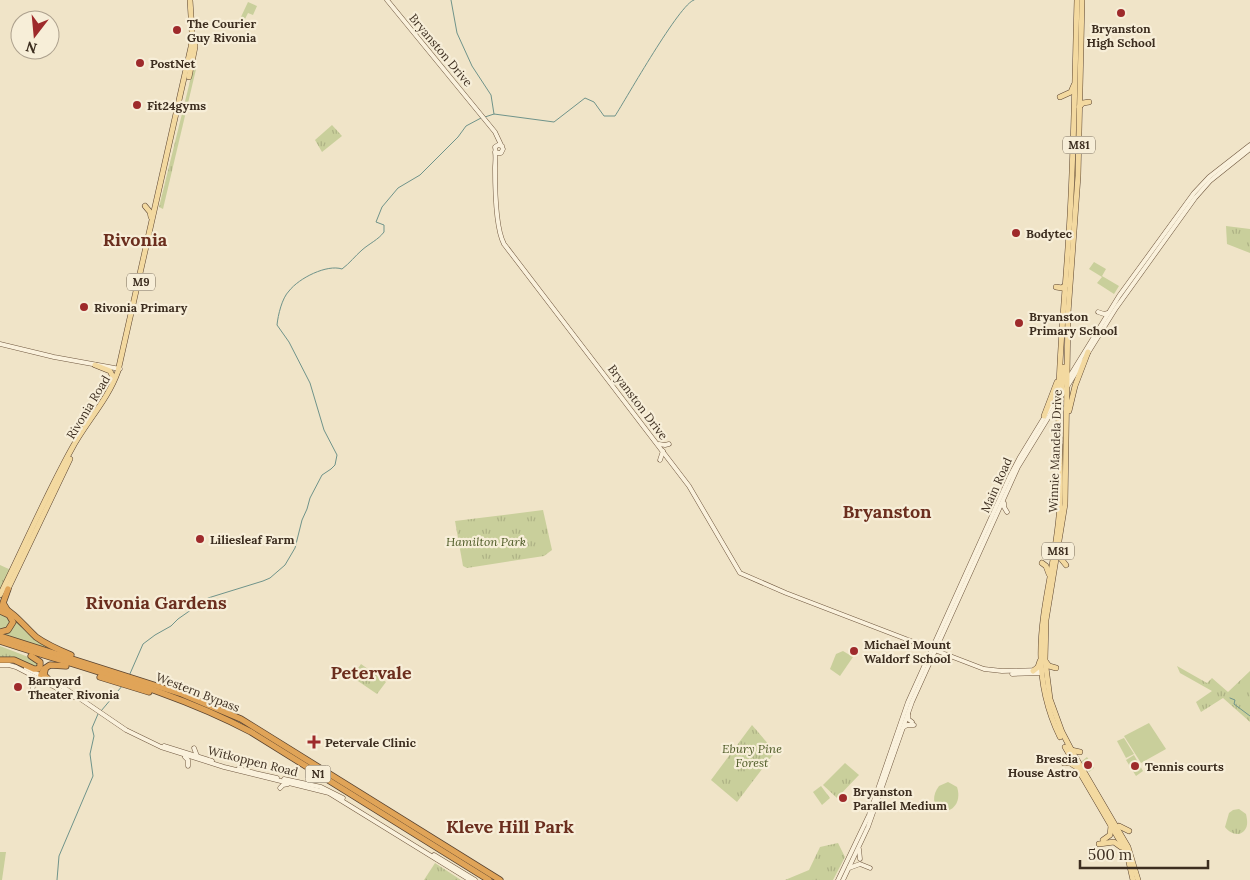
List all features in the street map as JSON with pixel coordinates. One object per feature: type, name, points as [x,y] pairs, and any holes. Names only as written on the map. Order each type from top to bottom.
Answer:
[{"type":"highway","points":[[8,589],[3,604],[31,632],[46,644],[95,665],[117,677]]},
{"type":"highway","points":[[0,606],[16,617]]},
{"type":"highway","points":[[0,611],[9,614],[13,623],[8,630],[0,632]]},
{"type":"highway","name":"Western Bypass","points":[[0,636],[117,677]]},
{"type":"highway","name":"Western Bypass","points":[[0,641],[137,683],[217,715],[251,732],[489,880]]},
{"type":"highway","points":[[0,645],[66,666]]},
{"type":"highway","points":[[0,663],[14,660],[38,669],[40,662],[29,655]]},
{"type":"highway","points":[[29,655],[40,660],[42,671],[50,682]]},
{"type":"highway","points":[[24,668],[42,671],[54,664],[137,683]]},
{"type":"highway","name":"Western Bypass","points":[[137,683],[149,684],[207,704],[241,719],[500,880]]},
{"type":"main road","name":"Rivonia Road","points":[[0,606],[8,589],[13,568],[71,448],[108,393],[119,370],[192,44],[191,0]]},
{"type":"main road","name":"Rivonia Road","points":[[0,595],[11,578],[75,448],[114,389],[195,50],[195,25],[191,0]]},
{"type":"main road","name":"Bryanston Drive","points":[[387,0],[488,123],[498,136],[502,146]]},
{"type":"main road","name":"Winnie Mandela Drive","points":[[1077,0],[1074,114],[1060,369],[1065,432],[1064,509],[1041,627],[1044,684],[1053,721],[1126,843],[1138,880]]},
{"type":"main road","name":"Winnie Mandela Drive","points":[[1043,658],[1060,503],[1063,390],[1072,236],[1078,176],[1082,0]]},
{"type":"main road","points":[[1060,98],[1071,92],[1074,83]]},
{"type":"main road","points":[[1068,99],[1072,103],[1074,114]]},
{"type":"main road","points":[[1080,107],[1083,103],[1089,102]]},
{"type":"main road","points":[[170,145],[171,131],[169,126],[175,120]]},
{"type":"main road","points":[[495,146],[502,146],[503,150],[498,153],[495,146],[498,136]]},
{"type":"main road","name":"Main Road","points":[[838,880],[870,822],[908,712],[933,649],[969,569],[969,565],[997,515],[1023,457],[1109,312],[1194,193],[1209,177],[1250,144]]},
{"type":"main road","name":"Main Road","points":[[843,880],[873,804],[906,708],[1013,470],[1044,416],[1141,272],[1195,198],[1214,178],[1250,149]]},
{"type":"main road","name":"Bryanston Drive","points":[[498,153],[496,167],[502,240],[689,486],[743,575],[990,671],[1044,672]]},
{"type":"main road","points":[[1214,178],[1220,180]]},
{"type":"main road","points":[[149,232],[151,214],[146,206],[154,203],[156,200]]},
{"type":"main road","points":[[1056,287],[1062,288],[1066,285]]},
{"type":"main road","points":[[1098,312],[1104,314],[1109,312]]},
{"type":"main road","points":[[1061,440],[1068,327]]},
{"type":"main road","points":[[0,344],[119,370]]},
{"type":"main road","points":[[1065,432],[1072,394],[1088,352]]},
{"type":"main road","points":[[75,360],[119,370]]},
{"type":"main road","points":[[109,367],[117,365],[120,361]]},
{"type":"main road","points":[[95,365],[112,373],[108,393]]},
{"type":"main road","points":[[1044,416],[1060,369]]},
{"type":"main road","points":[[655,441],[662,445],[669,444]]},
{"type":"main road","points":[[660,460],[663,451]]},
{"type":"main road","points":[[1060,503],[1062,501],[1064,473]]},
{"type":"main road","points":[[997,515],[1007,512],[1004,507],[1005,498]]},
{"type":"main road","points":[[1050,574],[1046,566],[1041,563],[1055,556],[1066,564]]},
{"type":"main road","points":[[11,578],[21,574]]},
{"type":"main road","points":[[930,656],[930,651],[933,649]]},
{"type":"main road","points":[[1044,684],[1040,676],[1033,673],[1043,658],[1049,666],[1056,668]]},
{"type":"main road","points":[[0,663],[13,662],[24,668]]},
{"type":"main road","name":"Witkoppen Road","points":[[0,663],[63,687],[98,712]]},
{"type":"main road","name":"Witkoppen Road","points":[[42,671],[50,682],[149,742],[202,760],[331,794],[470,880]]},
{"type":"main road","name":"Winnie Mandela Drive","points":[[1044,672],[1053,708],[1069,750],[1076,766],[1128,858],[1133,880]]},
{"type":"main road","points":[[29,674],[34,681],[32,691]]},
{"type":"main road","points":[[35,686],[41,682],[50,682]]},
{"type":"main road","points":[[60,698],[64,694],[75,698]]},
{"type":"main road","points":[[902,730],[913,723],[908,719],[908,712]]},
{"type":"main road","points":[[181,753],[189,752],[194,748],[196,755],[202,760]]},
{"type":"main road","points":[[1076,766],[1064,762],[1069,750],[1080,752]]},
{"type":"main road","points":[[181,753],[187,759],[188,765],[193,760],[202,760]]},
{"type":"main road","name":"Witkoppen Road","points":[[202,760],[330,791],[475,880]]},
{"type":"main road","points":[[270,779],[276,782],[279,788],[285,784],[298,785]]},
{"type":"main road","points":[[1110,816],[1121,828],[1130,832],[1126,843]]},
{"type":"main road","points":[[1110,824],[1111,833],[1101,842],[1116,843],[1128,858]]},
{"type":"main road","points":[[848,845],[857,846],[860,859]]},
{"type":"main road","points":[[848,870],[857,864],[870,868]]},
{"type":"green space","points":[[248,2],[257,6],[253,15],[248,13],[244,21],[240,19]]},
{"type":"green space","points":[[194,65],[197,65],[163,209],[159,207]]},
{"type":"green space","points":[[332,125],[342,136],[322,152],[315,140]]},
{"type":"green space","points":[[1226,226],[1250,229],[1250,253],[1227,244]]},
{"type":"green space","points":[[1094,262],[1106,269],[1102,276],[1119,286],[1114,294],[1097,283],[1102,277],[1089,269]]},
{"type":"green space","name":"Hamilton Park","points":[[543,510],[552,550],[544,556],[467,568],[463,566],[455,521]]},
{"type":"green space","points":[[0,565],[11,570],[0,591]]},
{"type":"green space","points":[[0,612],[11,621],[9,628],[0,630]]},
{"type":"green space","points":[[12,616],[30,635],[54,651],[1,633],[9,631]]},
{"type":"green space","points":[[0,646],[36,660],[39,663],[37,668],[0,659]]},
{"type":"green space","points":[[843,651],[853,657],[840,676],[830,669],[836,654]]},
{"type":"green space","points":[[361,664],[386,682],[377,694],[352,677]]},
{"type":"green space","points":[[1177,666],[1207,683],[1212,678],[1228,692],[1250,671],[1250,722],[1223,698],[1201,712],[1196,702],[1212,691],[1180,673]]},
{"type":"green space","points":[[1149,723],[1166,749],[1141,763],[1124,736]]},
{"type":"green space","name":"Ebury Pine Forest","points":[[752,725],[775,752],[737,802],[711,780]]},
{"type":"green space","points":[[1124,738],[1134,754],[1126,758],[1117,741]]},
{"type":"green space","name":"Tennis courts","points":[[1134,755],[1143,771],[1136,776],[1126,760]]},
{"type":"green space","name":"Brescia House Astro","points":[[1087,757],[1094,768],[1089,772],[1082,761]]},
{"type":"green space","points":[[845,763],[859,775],[837,798],[823,785]]},
{"type":"green space","points":[[948,782],[957,787],[958,800],[954,807],[942,812],[936,807],[934,797],[939,786]]},
{"type":"green space","points":[[821,786],[830,798],[822,805],[813,792]]},
{"type":"green space","points":[[1239,809],[1246,814],[1247,825],[1244,831],[1236,834],[1230,832],[1225,827],[1229,813]]},
{"type":"green space","points":[[838,843],[845,857],[833,880],[785,880],[809,870],[820,847]]},
{"type":"green space","points":[[0,852],[6,852],[2,880],[0,880]]},
{"type":"green space","points":[[435,863],[461,880],[424,880]]},
{"type":"waterway","points":[[451,0],[457,33],[472,66],[491,95],[494,114]]},
{"type":"waterway","points":[[485,117],[494,114],[554,122],[585,98],[594,102],[604,116],[615,116],[677,17],[694,0]]},
{"type":"waterway","points":[[129,676],[143,644],[155,635],[171,626],[208,598],[263,581],[270,578],[285,565],[295,548],[310,498],[322,475],[335,465],[337,455],[324,430],[310,383],[289,342],[277,325],[282,302],[299,281],[321,270],[329,268],[342,269],[379,237],[384,232],[384,225],[376,222],[382,207],[398,188],[420,175],[458,137],[466,126],[481,118]]},
{"type":"waterway","points":[[101,711],[123,685]]},
{"type":"waterway","points":[[1230,698],[1235,700],[1234,704],[1250,716]]},
{"type":"waterway","points":[[57,880],[59,856],[93,776],[90,754],[94,736],[92,728],[98,714]]},
{"type":"place","name":"Bryanston High School","points":[[1121,13]]},
{"type":"place","name":"The Courier Guy Rivonia","points":[[177,30]]},
{"type":"place","name":"PostNet","points":[[140,63]]},
{"type":"place","name":"Fit24gyms","points":[[137,105]]},
{"type":"place","name":"Bodytec","points":[[1016,233]]},
{"type":"place","name":"Rivonia Primary","points":[[84,307]]},
{"type":"place","name":"Bryanston Primary School","points":[[1019,323]]},
{"type":"place","name":"Liliesleaf Farm","points":[[200,539]]},
{"type":"place","name":"Michael Mount Waldorf School","points":[[854,651]]},
{"type":"place","name":"Barnyard Theater Rivonia","points":[[18,687]]},
{"type":"place","name":"Petervale Clinic","points":[[314,742]]},
{"type":"place","name":"Brescia House Astro","points":[[1088,765]]},
{"type":"place","name":"Tennis courts","points":[[1135,766]]},
{"type":"place","name":"Bryanston Parallel Medium","points":[[843,798]]},
{"type":"district","name":"Rivonia","points":[[135,239]]},
{"type":"district","name":"Bryanston","points":[[887,511]]},
{"type":"district","name":"Rivonia Gardens","points":[[156,602]]},
{"type":"district","name":"Petervale","points":[[371,672]]},
{"type":"district","name":"Kleve Hill Park","points":[[510,826]]}]
